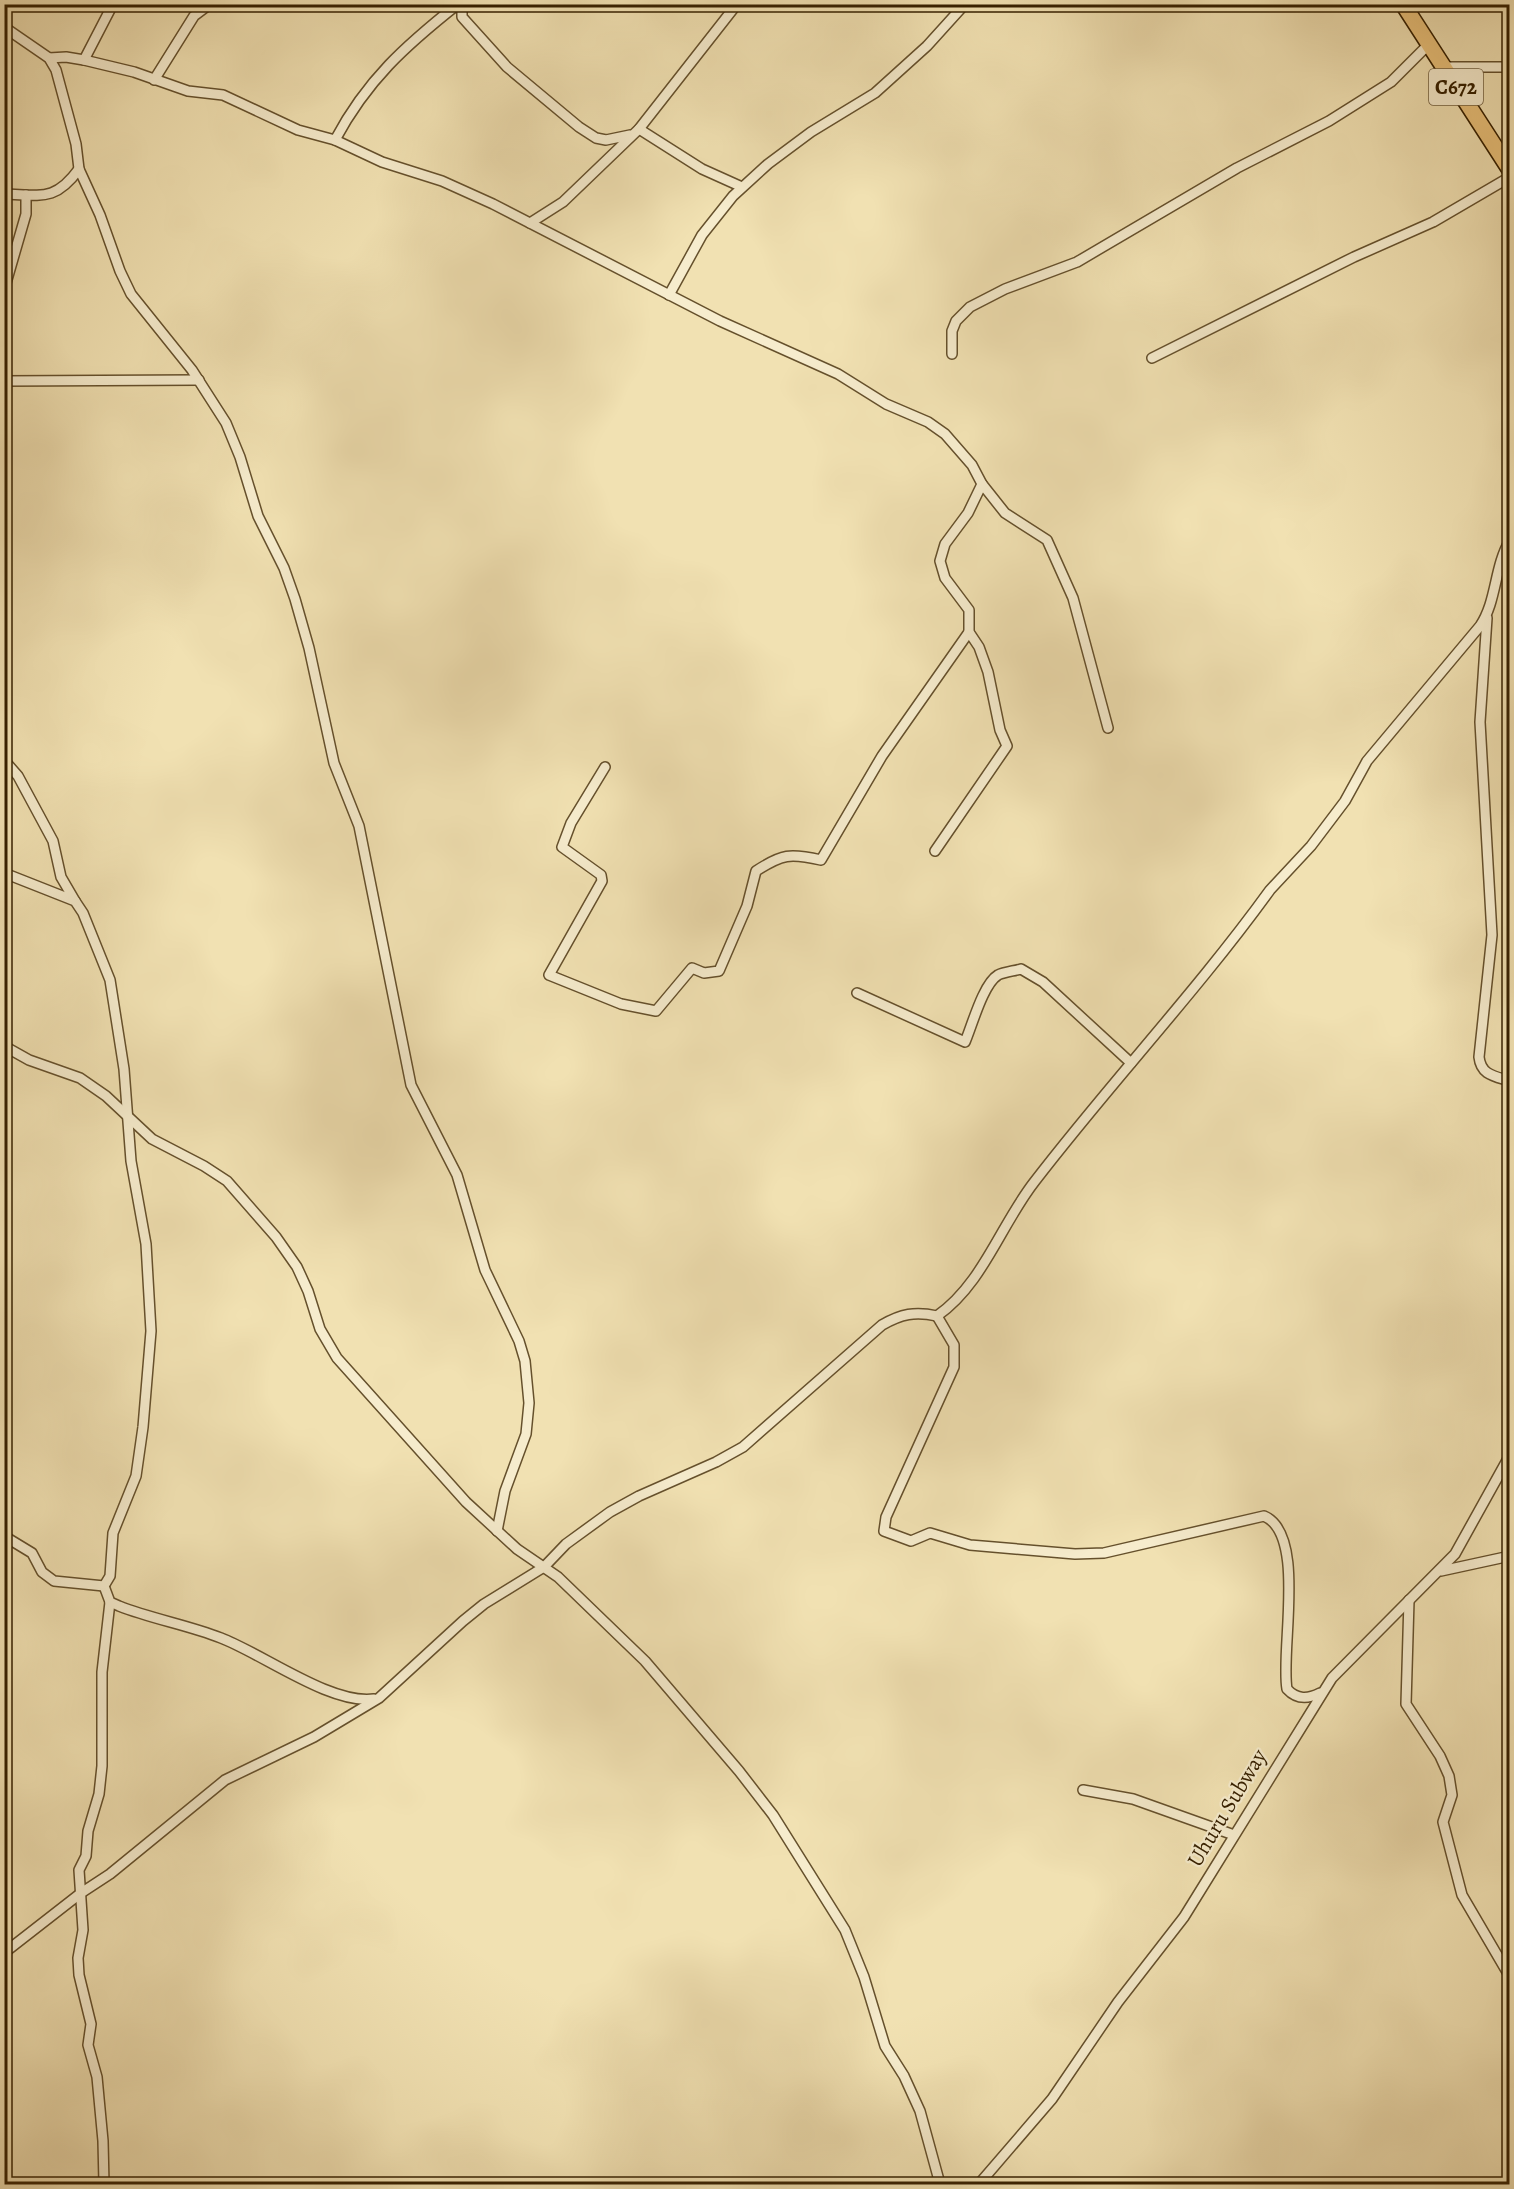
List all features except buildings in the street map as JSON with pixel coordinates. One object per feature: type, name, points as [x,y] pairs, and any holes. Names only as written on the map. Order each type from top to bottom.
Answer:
[{"type":"main road","name":"C672","points":[[1403,4],[1509,170]]},
{"type":"street","points":[[84,60],[113,4]]},
{"type":"street","points":[[154,80],[168,54],[194,16],[210,4]]},
{"type":"street","points":[[335,140],[348,116],[375,77],[417,36],[460,4],[462,17],[492,52],[579,127],[596,138],[606,140],[636,131],[702,169],[742,187]]},
{"type":"street","points":[[530,223],[563,202],[636,131],[737,4]]},
{"type":"street","points":[[669,295],[702,235],[742,187],[811,132],[875,93],[927,46],[965,4]]},
{"type":"street","points":[[6,29],[49,58],[59,76]]},
{"type":"street","points":[[952,354],[952,331],[956,321],[970,307],[1005,289],[1077,262],[1217,180],[1329,121],[1391,82],[1429,45]]},
{"type":"street","points":[[66,57],[56,65],[76,144],[79,169],[131,294],[199,380],[234,439],[258,516],[289,581],[309,648],[334,763],[359,826],[411,1085],[457,1175],[489,1281],[523,1350],[529,1403],[526,1434],[505,1491],[497,1531]]},
{"type":"street","points":[[49,58],[66,57],[84,60],[134,72],[188,91],[223,95],[298,130],[335,140],[382,162],[467,192],[669,295],[823,367],[886,404],[928,422],[945,434],[972,465],[982,484],[1005,513],[1047,540],[1073,597],[1108,728]]},
{"type":"street","points":[[1443,67],[1509,67]]},
{"type":"street","points":[[4,194],[43,197],[61,190],[79,169]]},
{"type":"street","points":[[1152,358],[1354,257],[1433,222],[1509,177]]},
{"type":"street","points":[[4,290],[26,214],[26,195]]},
{"type":"street","points":[[4,381],[199,380]]},
{"type":"street","points":[[605,767],[571,823],[562,847],[601,875],[602,881],[549,975],[621,1004],[656,1011],[692,968],[704,974],[720,971],[747,906],[756,871],[776,857],[801,856],[821,860],[882,756],[969,632],[969,610],[945,578],[940,561],[945,544],[968,513],[982,484]]},
{"type":"street","points":[[1509,540],[1500,563],[1488,613],[1480,722],[1492,935],[1479,1057],[1480,1066],[1485,1073],[1509,1081]]},
{"type":"street","points":[[5,1952],[81,1893],[110,1874],[225,1780],[314,1737],[379,1698],[484,1604],[544,1567],[566,1544],[610,1512],[639,1496],[716,1462],[748,1443],[882,1325],[896,1316],[910,1313],[937,1316],[951,1306],[975,1277],[1034,1182],[1270,890],[1311,846],[1345,801],[1367,761],[1480,626],[1488,613]]},
{"type":"street","points":[[935,851],[1006,749],[991,679],[980,647],[969,632]]},
{"type":"street","points":[[4,760],[18,776],[44,823],[57,854],[61,877],[83,913],[110,980],[129,1117],[131,1161],[148,1262],[150,1362],[136,1476],[113,1533],[110,1576],[104,1586]]},
{"type":"street","points":[[4,873],[75,901]]},
{"type":"street","points":[[857,993],[965,1042],[977,1016],[981,998],[986,991],[998,976],[1021,969],[1043,982],[1131,1063]]},
{"type":"street","points":[[4,1046],[29,1060],[80,1078],[106,1096],[152,1139],[204,1166],[227,1182],[297,1267],[308,1291],[320,1329],[332,1351],[458,1493],[497,1531],[544,1567],[645,1661],[757,1794],[805,1863],[840,1921],[856,1956],[885,2046],[917,2104],[939,2180],[934,2184]]},
{"type":"street","points":[[937,1316],[954,1346],[954,1367],[886,1517],[884,1531],[911,1541],[930,1533],[970,1545],[1091,1554],[1126,1550],[1264,1516],[1278,1526],[1286,1549],[1287,1689],[1293,1695],[1306,1698],[1322,1691]]},
{"type":"street","name":"Uhuru Subway","points":[[979,2184],[1062,2085],[1118,2001],[1184,1917],[1322,1691],[1344,1665],[1441,1571],[1465,1539],[1509,1455]]},
{"type":"street","points":[[4,1536],[32,1553],[42,1572],[54,1581],[104,1586]]},
{"type":"street","points":[[1441,1571],[1509,1556]]},
{"type":"street","points":[[104,1586],[110,1602],[102,1672],[102,1766],[99,1794],[88,1831],[86,1856],[79,1870],[83,1930],[78,1958],[79,1975],[91,2024],[88,2045],[97,2077],[104,2184]]},
{"type":"street","points":[[1409,1600],[1406,1704],[1440,1756],[1449,1776],[1452,1795],[1443,1822],[1462,1895],[1475,1922],[1509,1977]]},
{"type":"street","points":[[110,1602],[222,1638],[328,1691],[358,1701],[379,1698]]},
{"type":"street","points":[[1083,1790],[1132,1799],[1234,1835]]}]
